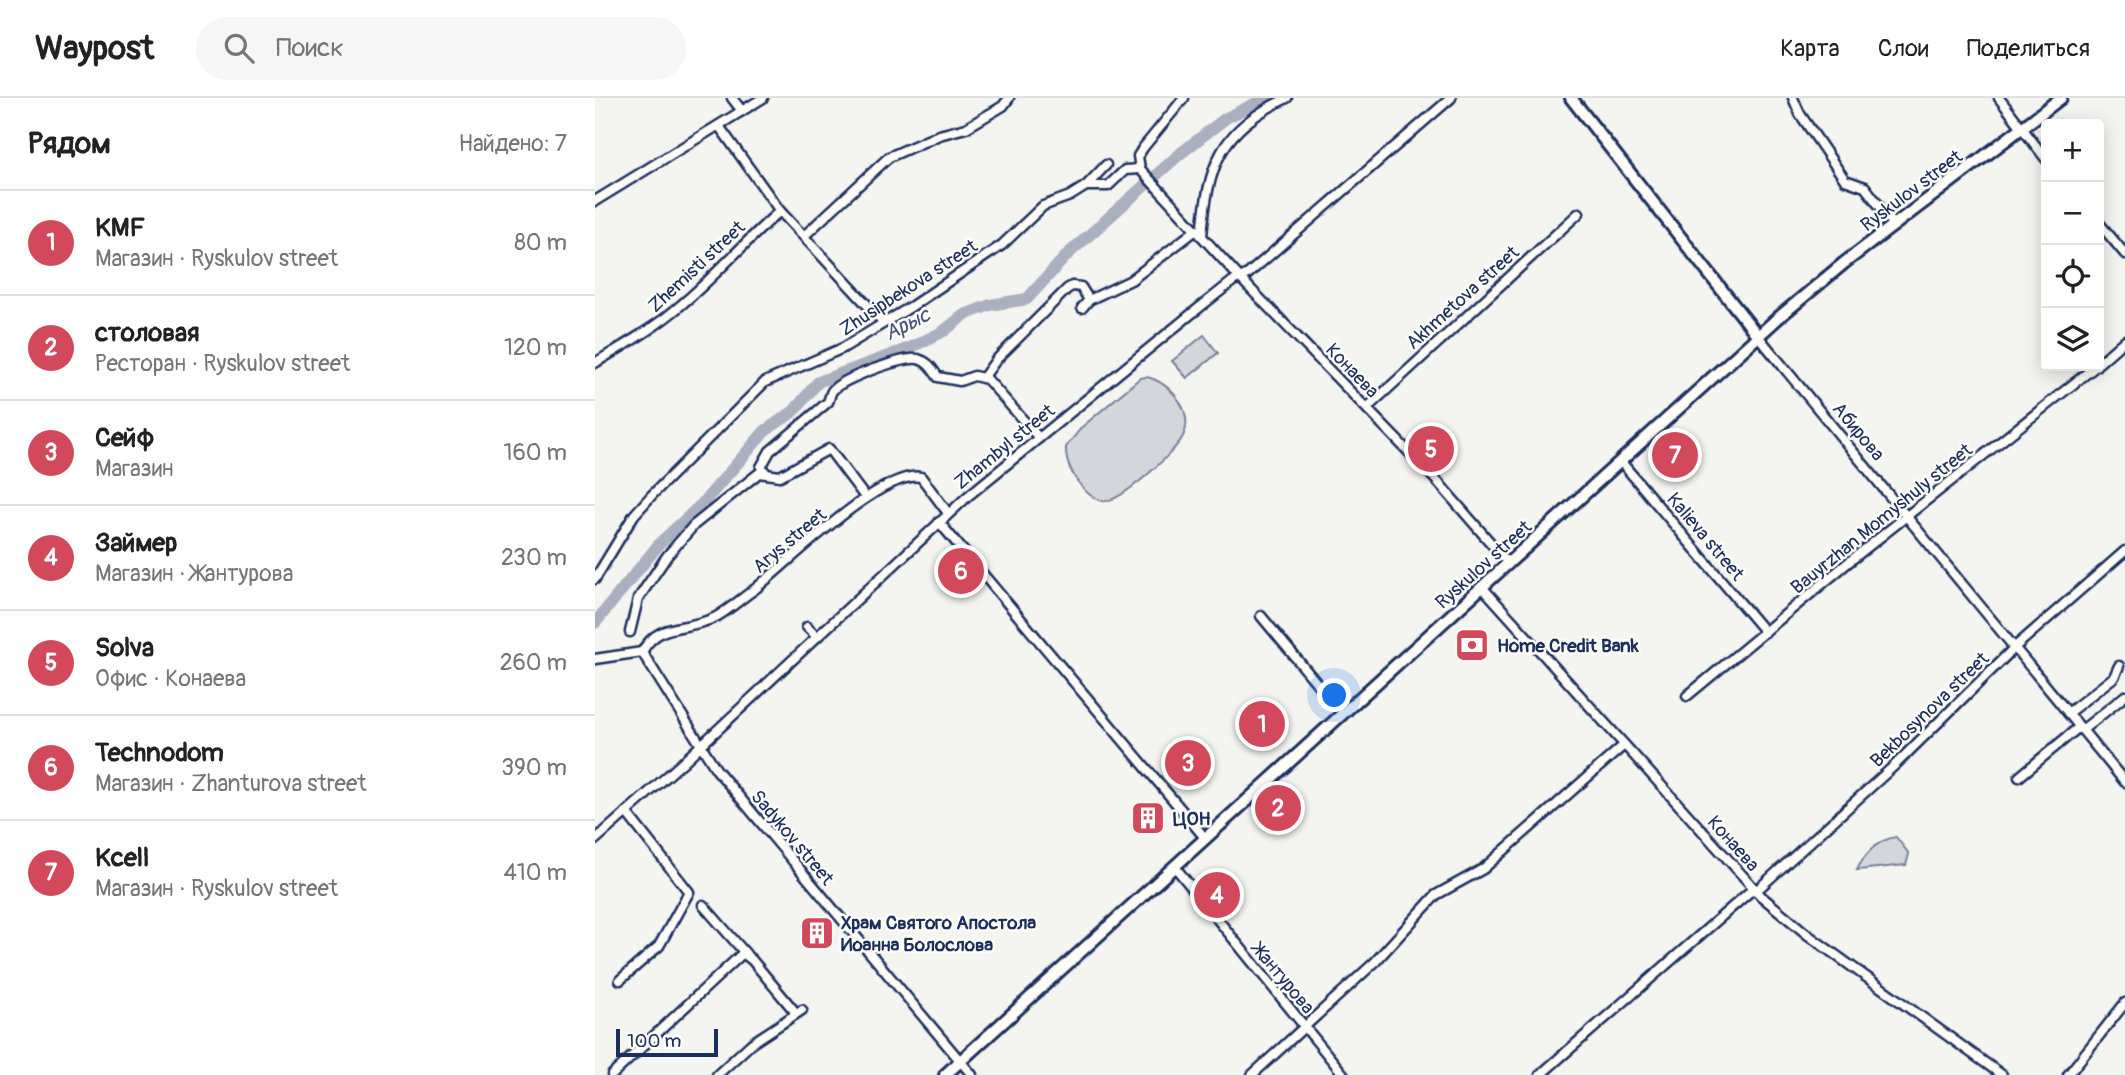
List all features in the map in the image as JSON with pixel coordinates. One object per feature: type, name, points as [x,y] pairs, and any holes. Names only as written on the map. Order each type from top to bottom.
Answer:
[{"type":"main road","name":"Абирова","points":[[1571,98],[1758,336]]},
{"type":"main road","name":"Ryskulov street","points":[[945,1075],[1622,463],[1758,336],[1844,262],[2061,98]]},
{"type":"street","points":[[732,98],[742,111]]},
{"type":"street","points":[[595,201],[762,98]]},
{"type":"street","points":[[804,236],[889,157],[939,135],[966,128],[1003,106],[1009,98]]},
{"type":"street","points":[[1140,169],[1138,156],[1184,98]]},
{"type":"street","points":[[1081,308],[1089,300],[1131,280],[1199,233],[1215,159],[1235,130],[1253,115],[1287,98]]},
{"type":"street","name":"Zhambyl street","points":[[595,840],[701,745],[948,513],[1190,315],[1312,220],[1451,98]]},
{"type":"street","points":[[1793,98],[1800,114],[1845,180],[1865,187],[1894,225]]},
{"type":"street","points":[[1999,98],[2041,153]]},
{"type":"street","points":[[719,126],[780,211],[884,323]]},
{"type":"street","points":[[1086,186],[1106,165]]},
{"type":"street","name":"Zhusipbekova street","points":[[595,579],[635,515],[652,495],[759,387],[785,371],[843,348],[884,323],[1002,245],[1035,211],[1086,186],[1108,186],[1125,170],[1140,169]]},
{"type":"street","name":"Конаева","points":[[1140,169],[1240,278],[1367,407],[1509,564]]},
{"type":"street","name":"Zhemisti street","points":[[595,363],[679,307],[780,211]]},
{"type":"street","name":"Akhmetova street","points":[[1367,407],[1579,213]]},
{"type":"street","points":[[2104,229],[2125,254]]},
{"type":"street","points":[[983,378],[996,360],[1072,286],[1081,287],[1089,300]]},
{"type":"street","name":"Абирова","points":[[1758,336],[2125,782]]},
{"type":"street","name":"Bauyrzhan Momyshuly street","points":[[2104,359],[2125,340]]},
{"type":"street","points":[[630,632],[638,599],[667,556],[694,525],[719,508],[762,471],[770,451],[828,402],[833,390],[847,381],[887,364],[915,358],[927,363],[938,377],[960,381],[974,376],[983,378],[994,383],[1039,438]]},
{"type":"street","name":"Bauyrzhan Momyshuly street","points":[[1687,696],[1907,515],[2089,371]]},
{"type":"street","points":[[762,471],[779,476],[829,449],[865,497]]},
{"type":"street","name":"Kalieva street","points":[[1622,463],[1765,632]]},
{"type":"street","name":"Arys street","points":[[642,652],[648,641],[662,630],[687,628],[718,616],[865,497],[914,475],[921,477],[930,486],[948,513]]},
{"type":"street","points":[[939,522],[1206,839]]},
{"type":"street","name":"Bekbosynova street","points":[[1540,1075],[1899,762],[2015,647],[2125,551]]},
{"type":"street","name":"Конаева","points":[[1483,588],[1755,889],[1808,935],[2002,1075]]},
{"type":"street","points":[[1261,615],[1330,699]]},
{"type":"street","points":[[807,627],[816,636]]},
{"type":"street","points":[[595,659],[642,652],[701,745]]},
{"type":"street","points":[[2068,713],[2114,677],[2119,666]]},
{"type":"street","points":[[2019,777],[2125,696]]},
{"type":"street","name":"Sadykov street","points":[[701,745],[741,800],[972,1075]]},
{"type":"street","points":[[1252,1075],[1375,962],[1436,895],[1483,869],[1624,745]]},
{"type":"street","points":[[620,980],[659,946],[689,892],[626,812]]},
{"type":"street","name":"Жантурова","points":[[1175,867],[1344,1075]]},
{"type":"street","points":[[703,905],[799,1012],[752,1043],[717,1075]]},
{"type":"street","points":[[612,1075],[743,953],[746,954]]},
{"type":"street","points":[[2069,1075],[2125,1003]]},
{"type":"shaded area","points":[[1204,335],[1218,353],[1187,378],[1172,361]]},
{"type":"shaded area","points":[[1146,377],[1164,385],[1179,400],[1184,409],[1186,429],[1177,445],[1133,486],[1111,500],[1096,499],[1075,478],[1066,447],[1082,427],[1140,378]]},
{"type":"shaded area","points":[[1896,837],[1909,854],[1906,865],[1857,870],[1872,848]]},
{"type":"waterway","name":"Арыс","points":[[595,623],[660,543],[703,503],[765,431],[794,411],[818,382],[912,347],[944,331],[964,315],[990,305],[1027,299],[1068,254],[1181,153],[1226,118],[1266,98]]},
{"type":"place","name":"Solva","points":[[1431,449]]},
{"type":"place","name":"Kcell","points":[[1675,455]]},
{"type":"place","name":"Technodom","points":[[961,571]]},
{"type":"place","name":"Home Credit Bank","points":[[1472,645]]},
{"type":"place","name":"KMF","points":[[1262,724]]},
{"type":"place","name":"Сейф","points":[[1188,763]]},
{"type":"place","name":"столовая","points":[[1278,808]]},
{"type":"place","name":"ЦОН","points":[[1148,818]]},
{"type":"place","name":"Займер","points":[[1217,895]]},
{"type":"place","name":"Храм Святого Апостола Иоанна Болослова","points":[[817,933]]}]
